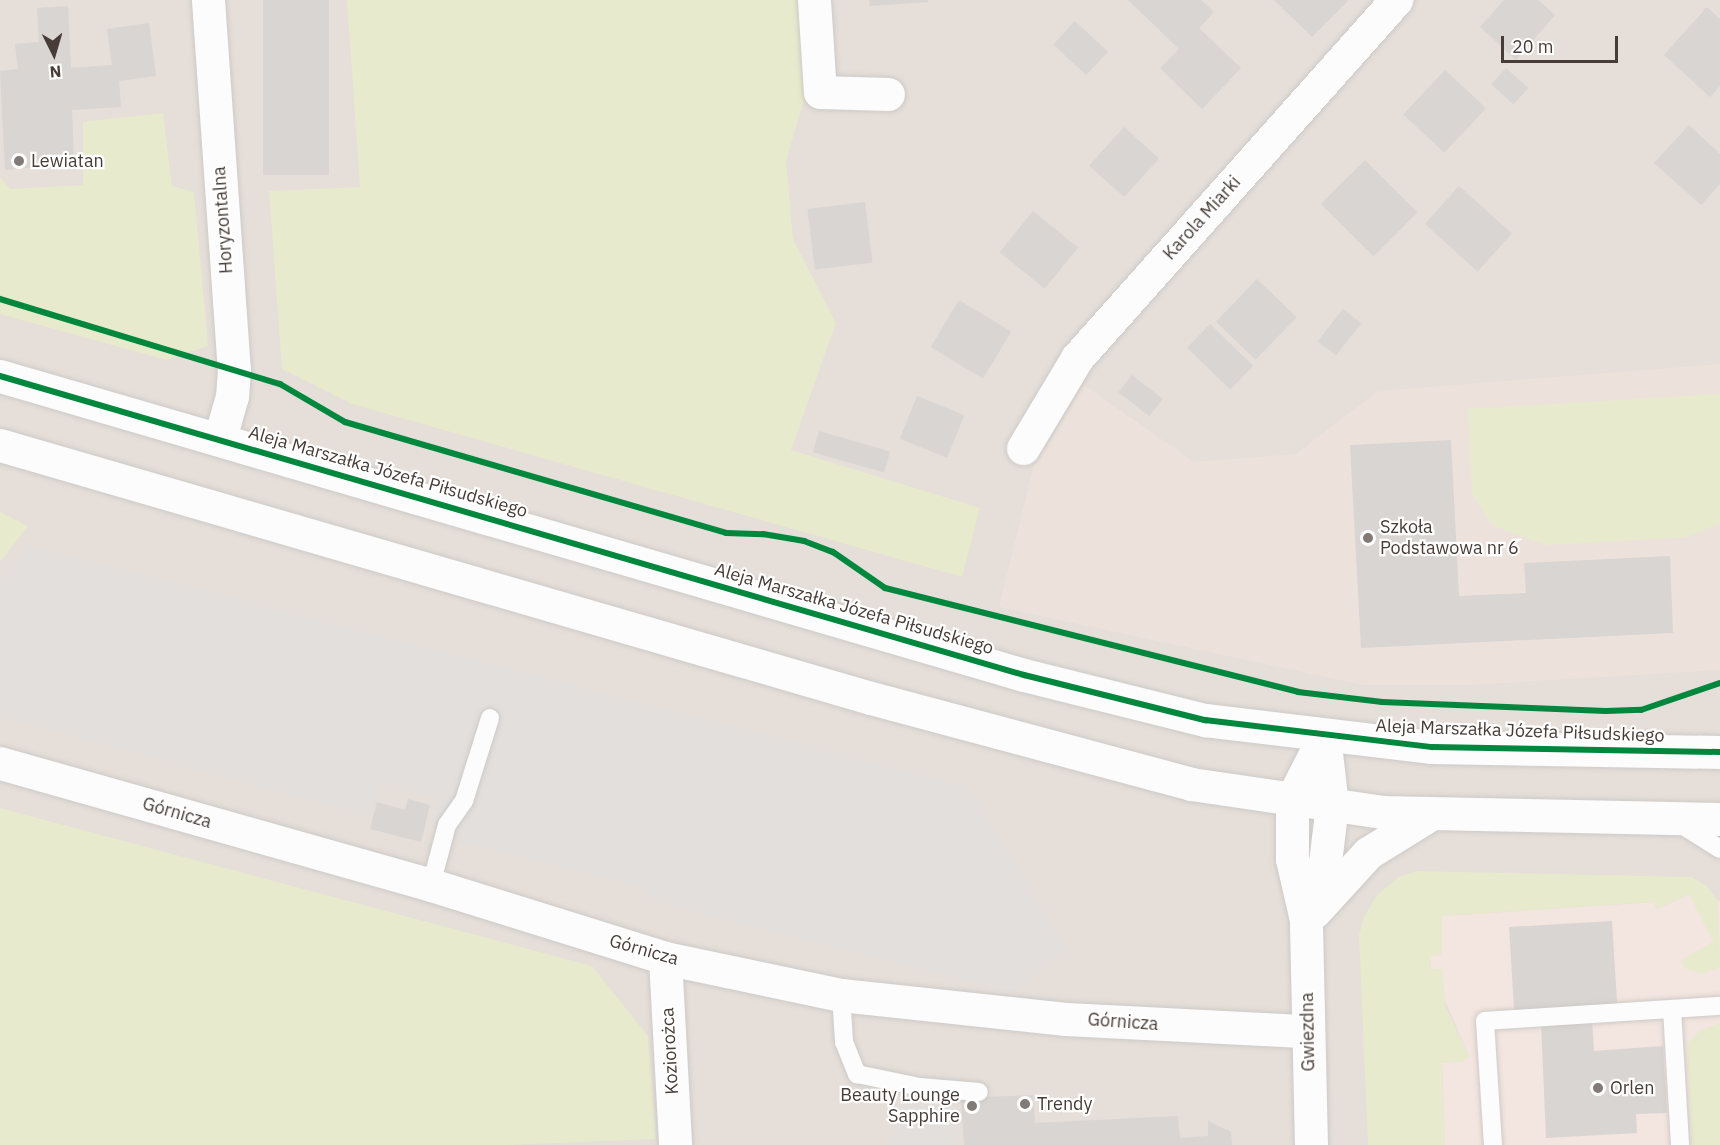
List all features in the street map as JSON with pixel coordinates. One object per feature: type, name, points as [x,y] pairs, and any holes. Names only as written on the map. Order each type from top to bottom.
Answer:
[{"type":"street","name":"Horyzontalna","points":[[208,0],[234,369],[232,396],[220,438]]},
{"type":"street","points":[[814,0],[820,92],[888,93]]},
{"type":"street","name":"Karola Miarki","points":[[1023,448],[1077,358],[1396,0]]},
{"type":"street","name":"Aleja Marszałka Józefa Piłsudskiego","points":[[0,376],[220,438],[1024,675],[1205,720],[1324,736],[1477,749],[1720,752]]},
{"type":"street","points":[[0,445],[871,698],[1191,784],[1332,805],[1431,814],[1720,819]]},
{"type":"street","name":"Gwiezdna","points":[[1311,1145],[1306,920],[1292,859],[1292,799],[1324,736]]},
{"type":"street","name":"Gwiezdna","points":[[1306,920],[1325,862],[1332,805],[1324,736]]},
{"type":"street","name":"Górnicza","points":[[0,763],[431,885],[665,958],[841,995],[1066,1019],[1307,1031]]},
{"type":"street","points":[[1306,920],[1368,853],[1431,814]]},
{"type":"street","name":"Koziorożca","points":[[665,958],[675,1145]]},
{"type":"lane","points":[[431,885],[447,825],[464,801],[490,718]]},
{"type":"lane","points":[[1673,819],[1720,849]]},
{"type":"lane","points":[[841,995],[844,1042],[857,1074],[920,1087],[980,1092]]},
{"type":"lane","points":[[1493,1145],[1485,1021],[1720,1006]]},
{"type":"lane","points":[[1672,1009],[1680,1145]]},
{"type":"shaded area","points":[[0,0],[1720,0],[1720,1145],[0,1145]]},
{"type":"shaded area","name":"Szkoła Podstawowa nr 6","points":[[1720,364],[1720,670],[1470,685],[1363,685],[999,607],[1033,468],[1084,385],[1194,462],[1296,454],[1378,391]]},
{"type":"shaded area","points":[[30,546],[968,787],[1066,949],[1013,993],[650,900],[642,887],[465,843],[447,825],[433,822],[438,798],[382,783],[370,817],[0,716],[0,581]]},
{"type":"shaded area","points":[[1689,894],[1720,901],[1720,1145],[1445,1145],[1442,1063],[1463,1061],[1469,1056],[1431,969],[1430,956],[1442,954],[1442,916],[1654,902],[1657,909]]},
{"type":"shaded area","points":[[895,1104],[958,1106],[957,1145],[894,1145]]},
{"type":"green space","points":[[347,0],[801,0],[807,89],[786,161],[793,239],[836,323],[791,450],[980,508],[962,577],[352,404],[282,369],[269,191],[360,187]]},
{"type":"green space","points":[[163,113],[172,186],[194,192],[208,346],[166,360],[0,314],[0,177],[10,189],[83,185],[83,122]]},
{"type":"green space","points":[[1720,394],[1720,523],[1688,537],[1546,545],[1493,526],[1472,494],[1468,409]]},
{"type":"green space","points":[[0,512],[28,526],[0,562]]},
{"type":"green space","points":[[0,808],[592,966],[648,1036],[656,1139],[508,1145],[0,1145]]},
{"type":"green space","points":[[1417,871],[1691,877],[1707,886],[1718,901],[1720,967],[1702,974],[1684,968],[1681,960],[1713,942],[1689,894],[1657,909],[1653,902],[1442,916],[1442,954],[1430,956],[1431,969],[1442,969],[1446,1007],[1469,1056],[1463,1061],[1442,1063],[1445,1145],[1368,1145],[1359,935],[1364,917],[1377,895],[1399,877]]},
{"type":"green space","points":[[1720,1023],[1720,1145],[1692,1145],[1687,1052],[1689,1042],[1701,1030]]},
{"type":"building","points":[[263,0],[329,0],[329,175],[263,175]]},
{"type":"building","points":[[869,0],[928,0],[928,2],[870,6]]},
{"type":"building","points":[[1128,0],[1201,0],[1214,12],[1199,28],[1241,68],[1202,109],[1160,68],[1179,49]]},
{"type":"building","points":[[1274,0],[1347,0],[1348,1],[1312,37]]},
{"type":"building","points":[[1504,0],[1538,0],[1555,15],[1516,60],[1480,27]]},
{"type":"building","points":[[68,6],[71,68],[112,65],[107,29],[149,23],[156,76],[119,81],[121,107],[72,110],[74,164],[5,170],[0,71],[18,69],[15,44],[39,42],[37,8]]},
{"type":"building","points":[[1707,7],[1720,19],[1720,86],[1710,97],[1664,55]]},
{"type":"building","points":[[1075,21],[1108,52],[1086,75],[1053,44]]},
{"type":"building","points":[[1506,68],[1528,88],[1514,104],[1491,84]]},
{"type":"building","points":[[1445,70],[1486,108],[1444,153],[1403,115]]},
{"type":"building","points":[[1689,125],[1720,154],[1720,184],[1701,205],[1654,163]]},
{"type":"building","points":[[1124,127],[1159,158],[1124,197],[1089,166]]},
{"type":"building","points":[[1365,160],[1417,212],[1373,256],[1321,204]]},
{"type":"building","points":[[1459,186],[1512,234],[1478,271],[1425,224]]},
{"type":"building","points":[[865,202],[872,263],[815,270],[807,209]]},
{"type":"building","points":[[1033,211],[1078,248],[1045,289],[1000,252]]},
{"type":"building","points":[[1257,279],[1297,317],[1256,360],[1216,321]]},
{"type":"building","points":[[959,300],[1011,331],[983,379],[931,347]]},
{"type":"building","points":[[1343,309],[1361,323],[1336,355],[1318,341]]},
{"type":"building","points":[[1210,324],[1253,366],[1230,389],[1187,348]]},
{"type":"building","points":[[1132,375],[1163,399],[1149,416],[1118,392]]},
{"type":"building","points":[[917,396],[964,415],[947,458],[900,439]]},
{"type":"building","points":[[819,431],[890,451],[884,473],[813,452]]},
{"type":"building","points":[[1451,440],[1459,596],[1526,593],[1524,563],[1670,556],[1673,633],[1361,648],[1350,445]]},
{"type":"building","points":[[408,799],[430,805],[421,842],[370,829],[377,802],[405,810]]},
{"type":"building","points":[[1612,921],[1618,1018],[1592,1019],[1594,1051],[1663,1046],[1667,1113],[1636,1114],[1637,1133],[1546,1138],[1541,1023],[1515,1024],[1509,927]]},
{"type":"building","points":[[1033,1095],[1035,1123],[1178,1116],[1180,1138],[1208,1136],[1208,1121],[1231,1132],[1232,1145],[964,1145],[961,1098]]},
{"type":"cycle path","points":[[0,299],[280,384],[345,422],[726,533],[763,534],[804,541],[833,552],[885,588],[1298,692],[1382,702],[1606,711],[1641,710],[1720,683]]},
{"type":"cycle path","points":[[0,376],[1024,675],[1205,720],[1432,747],[1720,752]]},
{"type":"place","name":"Lewiatan","points":[[19,161]]},
{"type":"place","name":"Szkoła Podstawowa nr 6","points":[[1368,538]]},
{"type":"place","name":"Orlen","points":[[1598,1088]]},
{"type":"place","name":"Trendy","points":[[1025,1104]]},
{"type":"place","name":"Beauty Lounge Sapphire","points":[[972,1106]]}]
